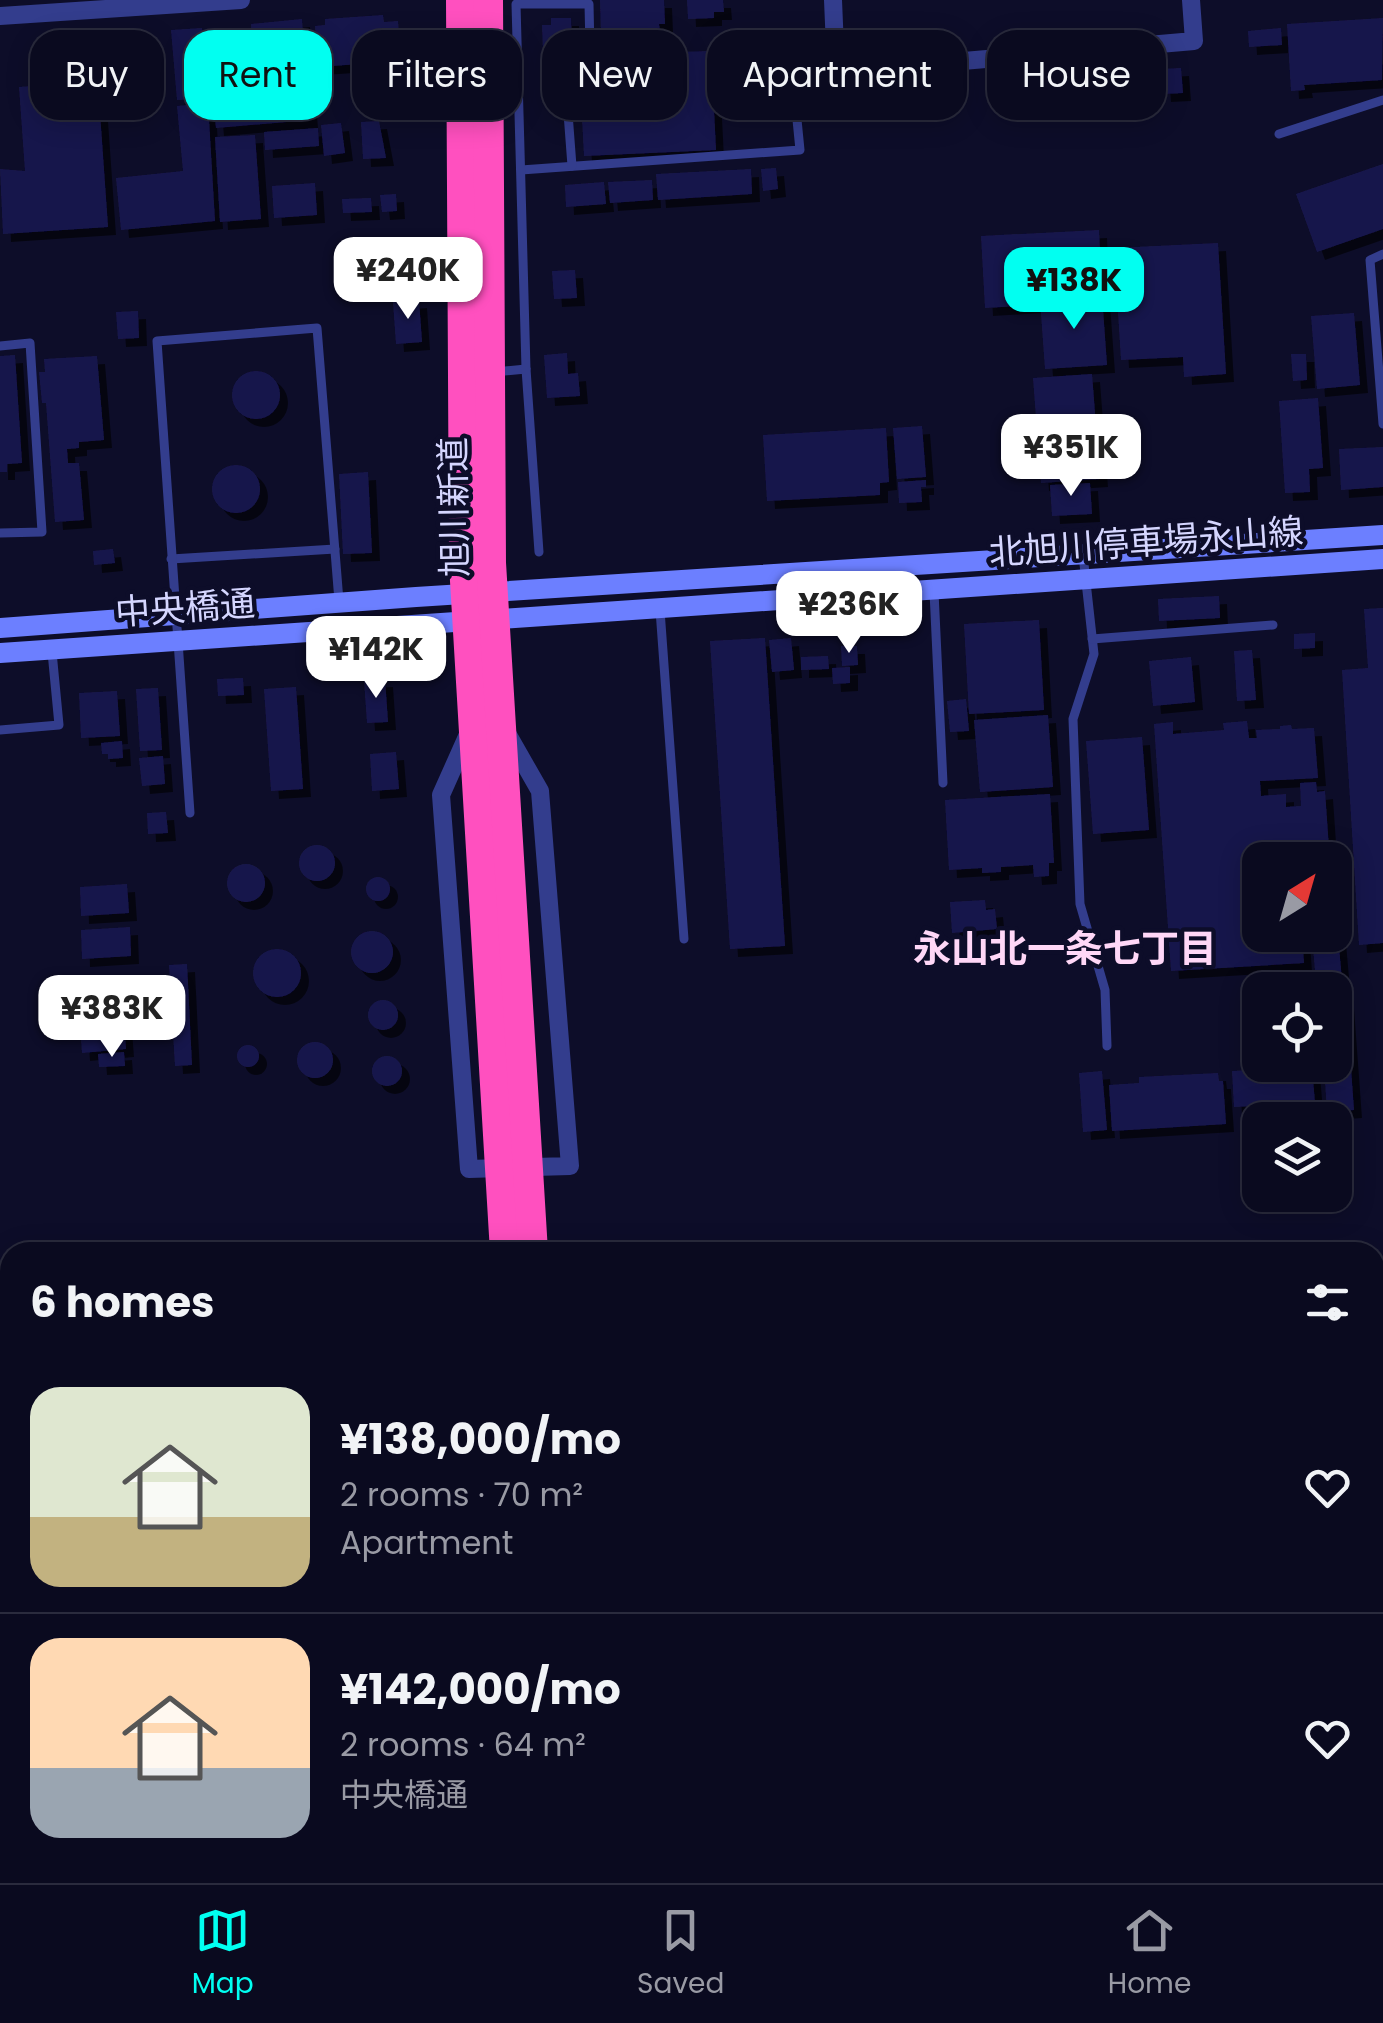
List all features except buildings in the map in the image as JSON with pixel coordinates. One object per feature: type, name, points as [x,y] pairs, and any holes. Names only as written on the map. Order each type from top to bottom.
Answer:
[{"type":"highway","name":"旭川新道","points":[[461,0],[480,607],[502,726],[512,1143],[506,1242]]},
{"type":"highway","name":"旭川新道","points":[[488,0],[497,30]]},
{"type":"highway","name":"旭川新道","points":[[500,120],[480,607],[471,726],[512,1143],[531,1242]]},
{"type":"main road","name":"北旭川停車場永山線","points":[[480,607],[792,574],[1383,535]]},
{"type":"main road","name":"北旭川停車場永山線","points":[[480,607],[660,607],[1383,559]]},
{"type":"main road","name":"中央橋通","points":[[0,628],[339,603],[480,607]]},
{"type":"main road","name":"中央橋通","points":[[0,653],[178,640],[480,607]]},
{"type":"street","points":[[0,16],[23,7],[241,0]]},
{"type":"street","points":[[834,0],[835,30]]},
{"type":"street","points":[[967,61],[1194,41],[1192,0]]},
{"type":"street","points":[[471,726],[440,794],[468,1169],[570,1166],[540,792],[502,726]]},
{"type":"lane","points":[[508,30],[516,4],[589,4],[590,50],[580,50],[582,100],[567,100],[572,166]]},
{"type":"lane","points":[[1279,134],[1383,100]]},
{"type":"lane","points":[[514,120],[521,170],[526,370],[540,552]]},
{"type":"lane","points":[[521,170],[800,150],[797,120]]},
{"type":"lane","points":[[1383,254],[1370,260],[1383,424]]},
{"type":"lane","points":[[190,813],[156,341],[317,328],[339,603]]},
{"type":"lane","points":[[0,346],[30,344],[42,532],[0,533]]},
{"type":"lane","points":[[490,372],[526,370]]},
{"type":"lane","points":[[171,559],[335,550]]},
{"type":"lane","points":[[1083,555],[1094,654],[1072,719],[1080,904],[1105,990],[1106,1046]]},
{"type":"lane","points":[[792,574],[794,598]]},
{"type":"lane","points":[[934,589],[943,783]]},
{"type":"lane","points":[[660,607],[684,939]]},
{"type":"lane","points":[[1092,639],[1272,626]]},
{"type":"lane","points":[[0,730],[59,725],[52,650]]},
{"type":"district","name":"永山北一条七丁目","points":[[1065,949]]}]
